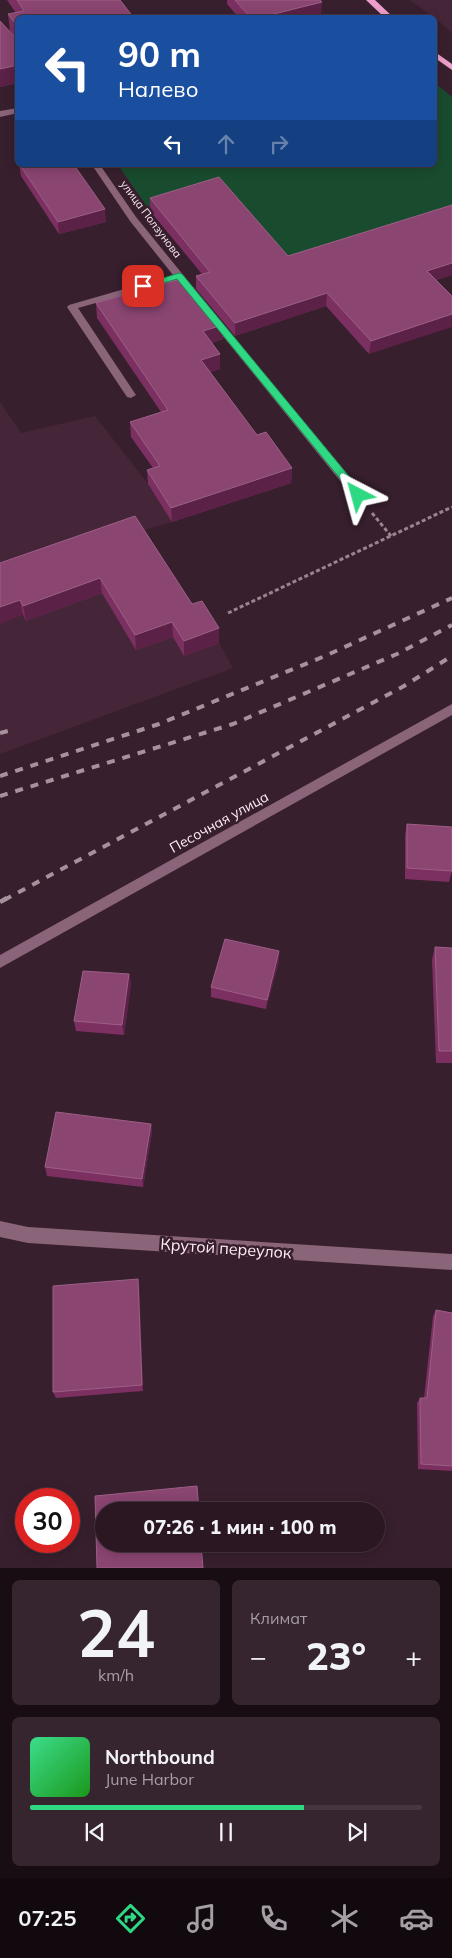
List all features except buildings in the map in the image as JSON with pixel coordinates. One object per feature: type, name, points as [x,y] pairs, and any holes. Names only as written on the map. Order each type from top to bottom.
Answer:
[{"type":"main road","points":[[370,0],[387,15]]},
{"type":"main road","points":[[437,56],[452,68]]},
{"type":"street","points":[[0,114],[15,111]]},
{"type":"street","name":"улица Ползунова","points":[[97,167],[133,218],[179,276],[358,495]]},
{"type":"street","points":[[131,395],[72,307],[179,276]]},
{"type":"street","name":"Песочная улица","points":[[0,962],[452,709]]},
{"type":"street","name":"Крутой переулок","points":[[0,1229],[28,1235],[452,1262]]},
{"type":"path","points":[[228,613],[452,506]]},
{"type":"shaded area","points":[[410,0],[452,0],[452,33],[437,20],[437,15],[431,15]]},
{"type":"shaded area","points":[[0,402],[21,433],[95,416],[148,484],[172,522],[137,532],[219,643],[233,668],[0,754]]},
{"type":"green space","points":[[437,85],[452,97],[452,217],[288,269],[219,190],[150,211],[119,167],[437,167]]},
{"type":"railway","points":[[0,776],[159,724],[325,656],[452,598]]},
{"type":"railway","points":[[0,796],[233,724],[397,654],[452,625]]},
{"type":"railway","points":[[4,900],[404,686],[452,656]]},
{"type":"railway","points":[[0,733],[8,731]]},
{"type":"railway","points":[[0,902],[7,898]]},
{"type":"route","points":[[143,286],[179,276],[358,495]]}]
